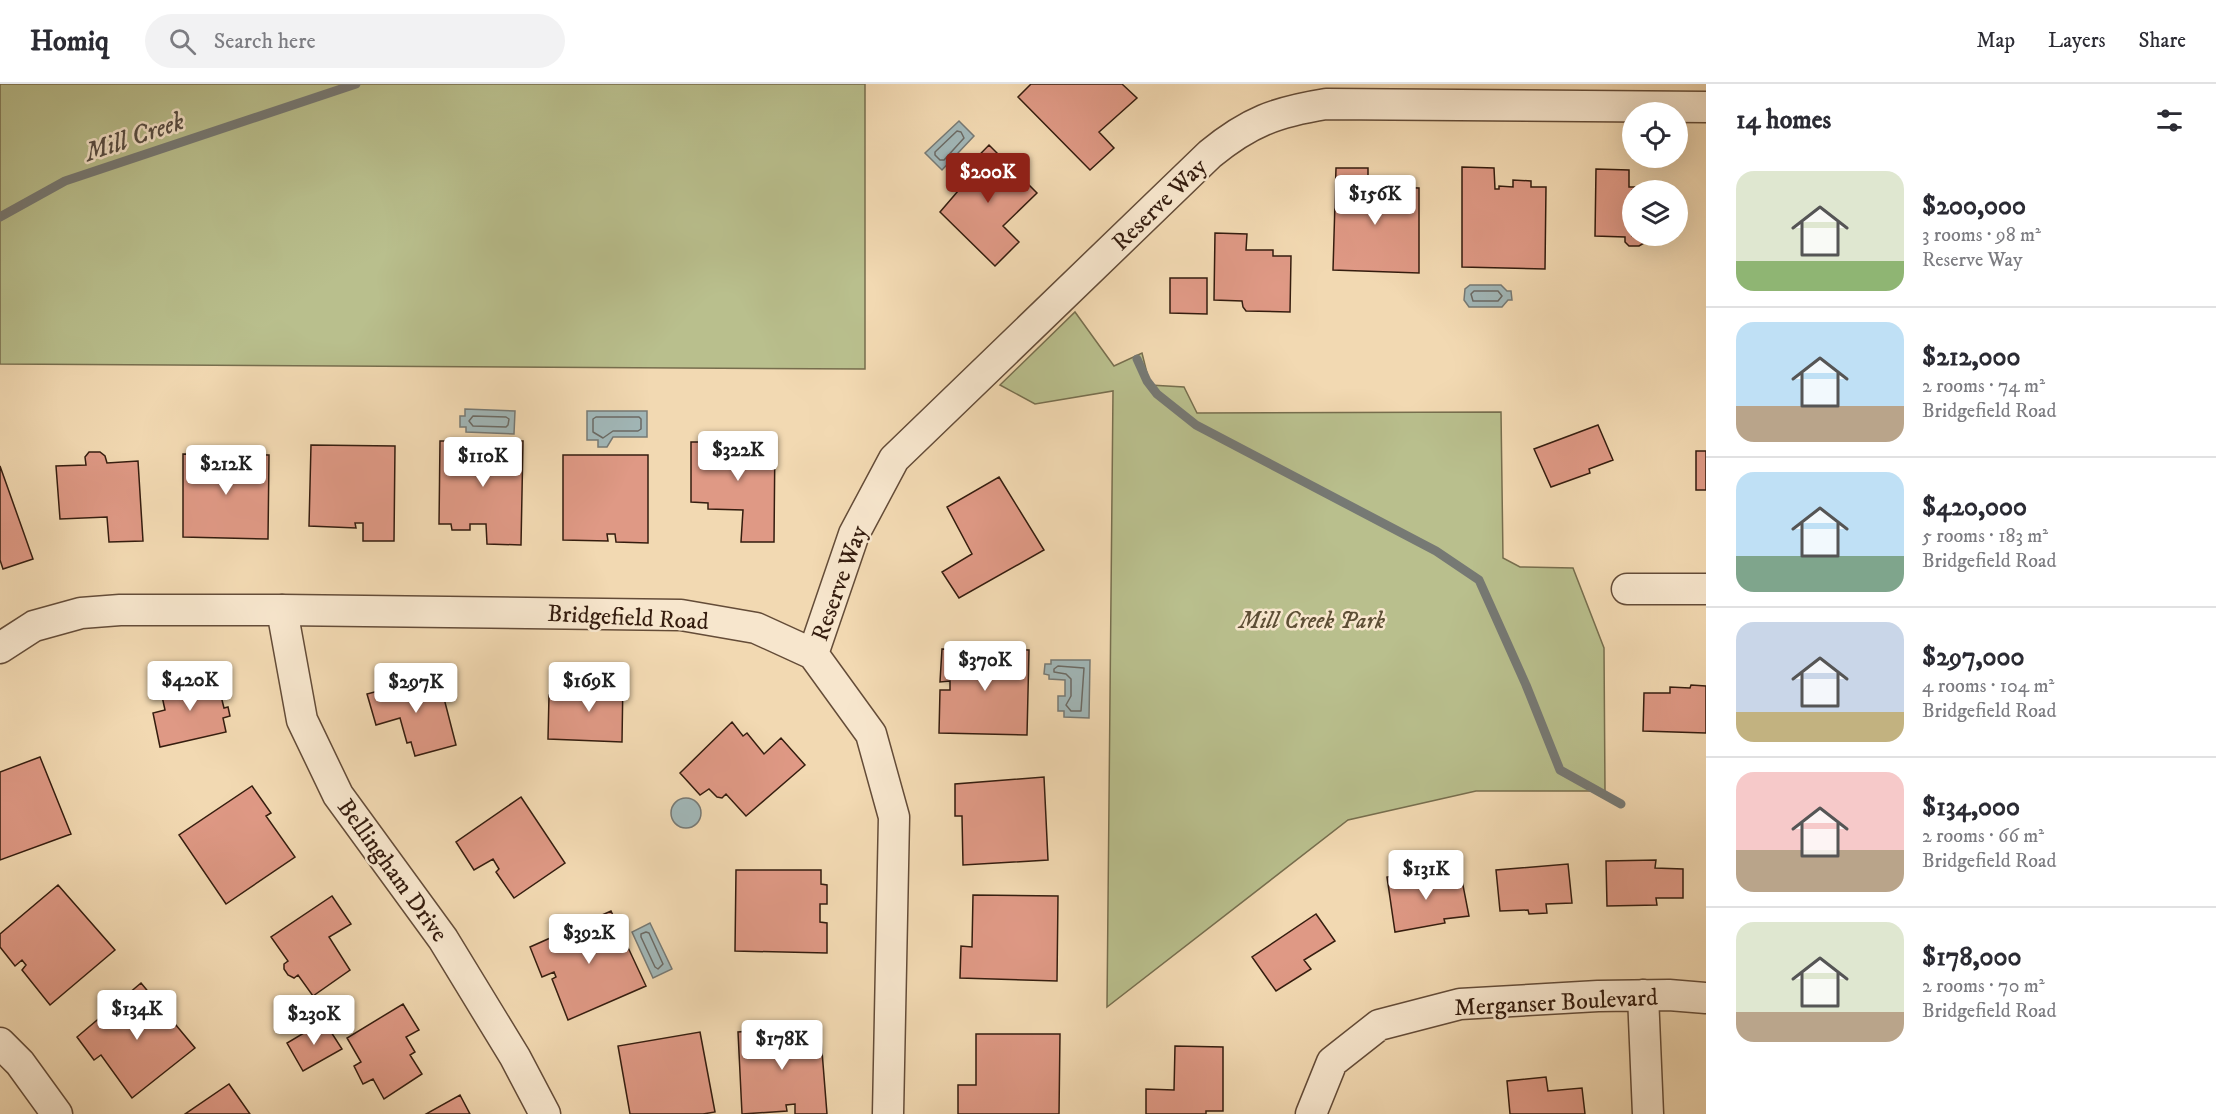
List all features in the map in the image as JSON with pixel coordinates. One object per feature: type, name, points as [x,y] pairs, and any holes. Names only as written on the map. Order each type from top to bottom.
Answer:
[{"type":"street","name":"Reserve Way","points":[[813,654],[854,534],[894,459],[1201,163],[1234,135],[1263,119],[1294,109],[1326,104],[1706,107]]},
{"type":"street","points":[[1627,589],[1706,589]]},
{"type":"street","name":"Bridgefield Road","points":[[0,648],[34,626],[81,613],[120,610],[282,610],[681,615],[756,628],[813,654],[871,734],[894,817],[888,1114]]},
{"type":"street","name":"Bellingham Drive","points":[[282,610],[302,720],[338,795],[443,939],[515,1057],[545,1114]]},
{"type":"street","points":[[1643,995],[1647,1114]]},
{"type":"street","name":"Merganser Boulevard","points":[[1311,1114],[1332,1062],[1379,1025],[1460,1004],[1643,995],[1706,998]]},
{"type":"street","points":[[0,1043],[20,1063],[57,1114]]},
{"type":"green space","points":[[0,84],[865,84],[865,369],[0,364]]},
{"type":"green space","name":"Mill Creek Park","points":[[1075,312],[1114,366],[1142,353],[1150,385],[1184,387],[1197,413],[1501,412],[1503,558],[1520,567],[1573,568],[1604,648],[1605,791],[1476,791],[1348,820],[1107,1007],[1113,391],[1035,404],[1000,385]]},
{"type":"water","points":[[959,121],[974,136],[942,170],[925,153]]},
{"type":"water","points":[[1470,285],[1501,285],[1507,291],[1511,291],[1512,300],[1508,300],[1502,307],[1469,307],[1464,300],[1465,289]]},
{"type":"water","points":[[465,409],[515,411],[514,434],[466,432],[466,427],[460,427],[460,416],[465,416]]},
{"type":"water","points":[[587,411],[647,411],[647,437],[613,437],[607,447],[598,447],[598,440],[587,440]]},
{"type":"water","points":[[1051,660],[1090,660],[1089,718],[1064,717],[1064,711],[1058,711],[1058,696],[1065,696],[1065,680],[1049,679],[1049,675],[1044,674],[1045,664],[1051,664]]},
{"type":"water","points":[[686,798],[697,802],[701,813],[697,824],[686,828],[675,824],[671,813],[675,802]]},
{"type":"water","points":[[650,923],[672,969],[653,978],[632,932]]},
{"type":"building","points":[[1031,84],[1122,84],[1137,98],[1099,132],[1114,148],[1090,170],[1018,97]]},
{"type":"building","points":[[989,145],[1037,193],[1003,226],[1019,242],[995,266],[940,212],[958,191],[951,184]]},
{"type":"building","points":[[1462,167],[1494,168],[1495,189],[1499,189],[1499,186],[1513,187],[1513,180],[1531,181],[1531,187],[1546,187],[1545,269],[1462,267]]},
{"type":"building","points":[[1336,168],[1368,168],[1368,190],[1373,191],[1373,187],[1419,188],[1419,273],[1333,270]]},
{"type":"building","points":[[1596,169],[1629,170],[1629,180],[1622,180],[1622,237],[1595,236]]},
{"type":"building","points":[[1215,233],[1247,234],[1246,250],[1273,250],[1273,256],[1291,256],[1290,312],[1246,311],[1242,301],[1214,300]]},
{"type":"building","points":[[1170,278],[1207,278],[1207,314],[1170,313]]},
{"type":"building","points":[[1598,425],[1613,460],[1589,469],[1590,473],[1551,487],[1534,449]]},
{"type":"building","points":[[747,434],[775,435],[774,542],[741,542],[743,510],[708,509],[708,503],[691,502],[691,442],[746,442]]},
{"type":"building","points":[[440,441],[523,441],[521,545],[487,544],[486,524],[470,524],[470,530],[452,530],[451,524],[439,524]]},
{"type":"building","points":[[311,445],[395,446],[394,541],[363,541],[363,523],[355,523],[356,528],[309,526]]},
{"type":"building","points":[[1696,451],[1706,451],[1706,490],[1696,490]]},
{"type":"building","points":[[89,452],[100,452],[105,456],[107,463],[138,461],[143,541],[109,542],[107,517],[60,519],[56,466],[86,465],[85,457]]},
{"type":"building","points":[[183,454],[269,455],[268,539],[183,537]]},
{"type":"building","points":[[563,455],[648,455],[648,543],[616,542],[615,534],[607,534],[608,541],[563,540]]},
{"type":"building","points":[[0,466],[33,559],[3,569],[0,560]]},
{"type":"building","points":[[999,477],[1044,550],[959,598],[942,572],[972,554],[947,507]]},
{"type":"building","points":[[942,649],[1029,650],[1027,735],[939,733],[940,690],[950,690],[950,681],[940,682]]},
{"type":"building","points":[[213,675],[224,708],[228,707],[230,716],[223,718],[226,732],[160,747],[153,713],[165,710],[160,687]]},
{"type":"building","points":[[438,675],[456,745],[415,756],[411,742],[407,743],[400,718],[376,725],[367,694]]},
{"type":"building","points":[[590,677],[623,677],[622,742],[548,739],[549,695],[590,696]]},
{"type":"building","points":[[1691,685],[1706,686],[1706,733],[1643,731],[1644,693],[1670,693],[1670,687],[1690,688]]},
{"type":"building","points":[[732,722],[743,736],[747,733],[764,754],[781,738],[805,765],[746,816],[726,794],[722,798],[717,797],[709,789],[700,795],[680,773]]},
{"type":"building","points":[[40,757],[71,834],[0,860],[0,772]]},
{"type":"building","points":[[1044,777],[1048,860],[963,865],[962,816],[955,816],[955,784]]},
{"type":"building","points":[[252,786],[271,813],[266,816],[295,857],[226,904],[179,835]]},
{"type":"building","points":[[521,797],[565,863],[514,898],[496,872],[499,869],[493,859],[474,870],[456,842]]},
{"type":"building","points":[[1656,860],[1655,868],[1683,869],[1683,898],[1656,898],[1657,905],[1607,906],[1606,861]]},
{"type":"building","points":[[1568,864],[1572,903],[1546,904],[1547,913],[1529,914],[1528,910],[1500,911],[1496,870]]},
{"type":"building","points":[[736,870],[821,870],[821,884],[827,885],[827,904],[820,904],[820,922],[827,923],[827,953],[735,951]]},
{"type":"building","points":[[1411,873],[1413,883],[1461,875],[1469,916],[1444,919],[1445,923],[1395,932],[1387,877]]},
{"type":"building","points":[[58,885],[115,950],[50,1005],[22,970],[26,965],[22,960],[15,966],[0,947],[0,934]]},
{"type":"building","points":[[973,895],[1058,896],[1057,981],[960,978],[961,946],[972,947]]},
{"type":"building","points":[[332,896],[351,924],[329,937],[350,970],[313,996],[298,975],[294,978],[288,975],[284,964],[288,961],[271,937]]},
{"type":"building","points":[[611,911],[646,986],[568,1020],[552,979],[556,977],[554,972],[542,977],[530,947]]},
{"type":"building","points":[[1316,914],[1335,941],[1304,960],[1311,969],[1276,991],[1252,957]]},
{"type":"building","points":[[141,983],[195,1048],[132,1098],[101,1055],[94,1060],[77,1037]]},
{"type":"building","points":[[403,1004],[419,1030],[406,1037],[415,1052],[410,1055],[422,1074],[384,1099],[373,1079],[363,1084],[354,1066],[361,1062],[347,1038]]},
{"type":"building","points":[[324,1021],[342,1049],[303,1071],[287,1043]]},
{"type":"building","points":[[820,1026],[827,1114],[795,1114],[795,1104],[786,1105],[787,1111],[742,1114],[738,1032]]},
{"type":"building","points":[[700,1032],[715,1112],[630,1114],[618,1046]]},
{"type":"building","points":[[976,1034],[1060,1034],[1059,1114],[958,1114],[958,1085],[976,1085]]},
{"type":"building","points":[[1175,1046],[1223,1047],[1223,1111],[1206,1111],[1206,1114],[1146,1114],[1146,1089],[1174,1090]]},
{"type":"building","points":[[1546,1077],[1548,1091],[1582,1088],[1585,1114],[1510,1114],[1507,1081]]},
{"type":"building","points":[[229,1084],[250,1114],[185,1114]]},
{"type":"building","points":[[460,1095],[470,1114],[426,1114]]},
{"type":"waterway","name":"Mill Creek","points":[[0,217],[65,181],[356,84]]},
{"type":"waterway","points":[[1137,359],[1147,381],[1157,394],[1196,425],[1436,551],[1479,580],[1526,685],[1560,770],[1621,804]]}]
